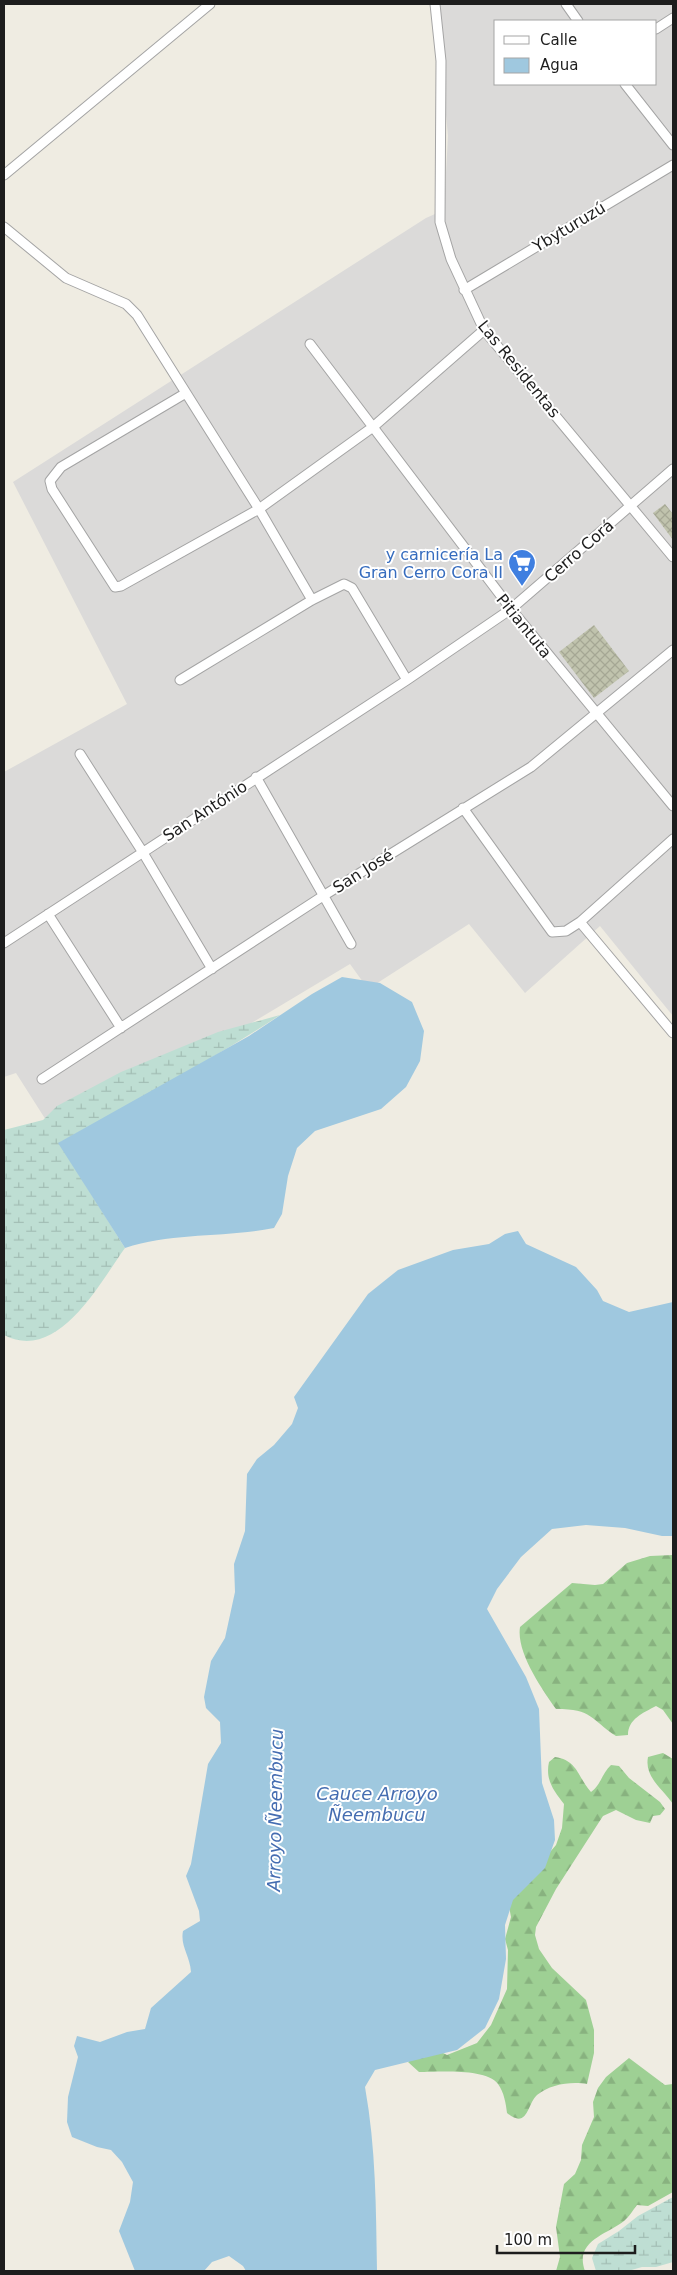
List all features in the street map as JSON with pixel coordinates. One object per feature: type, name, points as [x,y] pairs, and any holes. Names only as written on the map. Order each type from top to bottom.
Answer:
[{"type":"street","points":[[4,175],[210,4]]},
{"type":"street","name":"Las Residentas","points":[[435,4],[441,61],[440,222],[451,259],[464,290],[484,330],[673,557]]},
{"type":"street","points":[[566,4],[577,20]]},
{"type":"street","points":[[657,28],[673,18]]},
{"type":"street","points":[[626,85],[673,144]]},
{"type":"street","name":"Ybyturuzú","points":[[464,290],[673,165]]},
{"type":"street","points":[[4,227],[66,278],[126,304],[137,315],[258,509],[312,600]]},
{"type":"street","points":[[186,393],[61,467],[50,481],[52,490],[115,587],[121,586],[258,509],[373,427],[484,330]]},
{"type":"street","name":"Pitiantuta","points":[[310,344],[510,609],[673,806]]},
{"type":"street","name":"Cerro Corá","points":[[407,680],[510,609],[673,469]]},
{"type":"street","points":[[180,680],[312,600],[344,584],[352,588],[407,680]]},
{"type":"street","name":"San José","points":[[42,1079],[324,896],[531,767],[673,650]]},
{"type":"street","name":"San António","points":[[4,943],[407,680]]},
{"type":"street","points":[[80,754],[142,852],[212,969]]},
{"type":"street","points":[[256,777],[351,944]]},
{"type":"street","points":[[463,808],[552,932],[566,931],[580,922],[673,839]]},
{"type":"street","points":[[48,914],[121,1028]]},
{"type":"street","points":[[580,922],[673,1033]]},
{"type":"shaded area","points":[[432,4],[673,4],[673,1016],[600,926],[525,993],[469,924],[368,989],[350,964],[58,1139],[16,1073],[4,1077],[4,772],[127,704],[13,482],[426,218],[444,210],[448,136],[439,40]]},
{"type":"shaded area","points":[[665,504],[673,514],[673,540],[653,513]]},
{"type":"shaded area","points":[[594,625],[629,671],[594,698],[559,652]]},
{"type":"green space","points":[[280,1015],[143,1097],[59,1143],[125,1248],[90,1299],[75,1316],[59,1329],[42,1338],[24,1341],[4,1335],[4,1130],[43,1120],[57,1106],[121,1072],[218,1032]]},
{"type":"green space","points":[[673,1555],[673,1724],[663,1710],[656,1706],[633,1721],[628,1735],[616,1736],[584,1713],[568,1709],[556,1709],[537,1681],[526,1659],[522,1648],[520,1627],[572,1583],[603,1584],[627,1563],[650,1556]]},
{"type":"green space","points":[[663,1753],[673,1759],[673,1804],[655,1782],[649,1771],[648,1757]]},
{"type":"green space","points":[[555,1757],[563,1759],[573,1766],[591,1792],[611,1765],[619,1766],[629,1778],[660,1802],[665,1809],[660,1815],[653,1816],[650,1823],[636,1820],[616,1810],[603,1816],[556,1889],[536,1927],[535,1935],[539,1949],[552,1968],[586,2000],[594,2030],[594,2053],[587,2084],[568,2083],[542,2091],[534,2099],[526,2114],[519,2119],[507,2113],[502,2091],[492,2079],[473,2073],[419,2072],[408,2062],[427,2045],[447,2055],[477,2043],[491,2025],[507,1989],[508,1950],[505,1939],[511,1917],[508,1901],[556,1845],[562,1828],[564,1804],[554,1790],[548,1774],[549,1762]]},
{"type":"green space","points":[[629,2058],[665,2085],[673,2084],[673,2192],[648,2206],[637,2205],[624,2221],[594,2240],[584,2252],[585,2271],[556,2271],[560,2257],[556,2227],[564,2184],[575,2174],[581,2160],[582,2145],[594,2117],[593,2102],[598,2088],[606,2077]]},
{"type":"green space","points":[[673,2197],[673,2262],[656,2267],[642,2267],[628,2271],[596,2271],[592,2258],[598,2244],[638,2216]]},
{"type":"water","points":[[342,977],[380,983],[412,1002],[424,1031],[420,1061],[406,1087],[381,1109],[315,1131],[297,1148],[288,1176],[282,1214],[274,1228],[180,1237],[125,1248],[58,1143],[249,1036],[312,994]]},
{"type":"water","name":"Cauce Arroyo Ñeembucu","points":[[518,1231],[526,1244],[576,1267],[597,1290],[603,1301],[629,1312],[673,1302],[673,1536],[662,1536],[625,1528],[586,1525],[552,1529],[521,1557],[497,1589],[487,1609],[526,1677],[539,1709],[542,1783],[554,1820],[555,1840],[545,1868],[513,1900],[505,1925],[506,1959],[499,1999],[485,2028],[457,2050],[375,2070],[365,2087],[369,2110],[376,2202],[377,2271],[246,2271],[243,2266],[229,2256],[212,2262],[204,2271],[135,2271],[119,2231],[130,2202],[133,2182],[122,2162],[111,2150],[97,2147],[72,2137],[67,2122],[68,2097],[78,2057],[74,2046],[77,2036],[100,2042],[127,2032],[145,2029],[151,2008],[191,1972],[182,1936],[183,1931],[200,1921],[199,1911],[186,1876],[191,1864],[208,1764],[221,1743],[220,1722],[206,1708],[204,1697],[211,1661],[225,1638],[235,1592],[234,1564],[245,1531],[247,1474],[257,1459],[274,1445],[292,1424],[298,1408],[294,1397],[368,1294],[398,1270],[453,1250],[489,1244],[505,1234]]},
{"type":"place","name":"y carnicería La Gran Cerro Cora II","points":[[522,587]]},
{"type":"water label","name":"Arroyo Ñeembucu","points":[[275,1810]]}]
